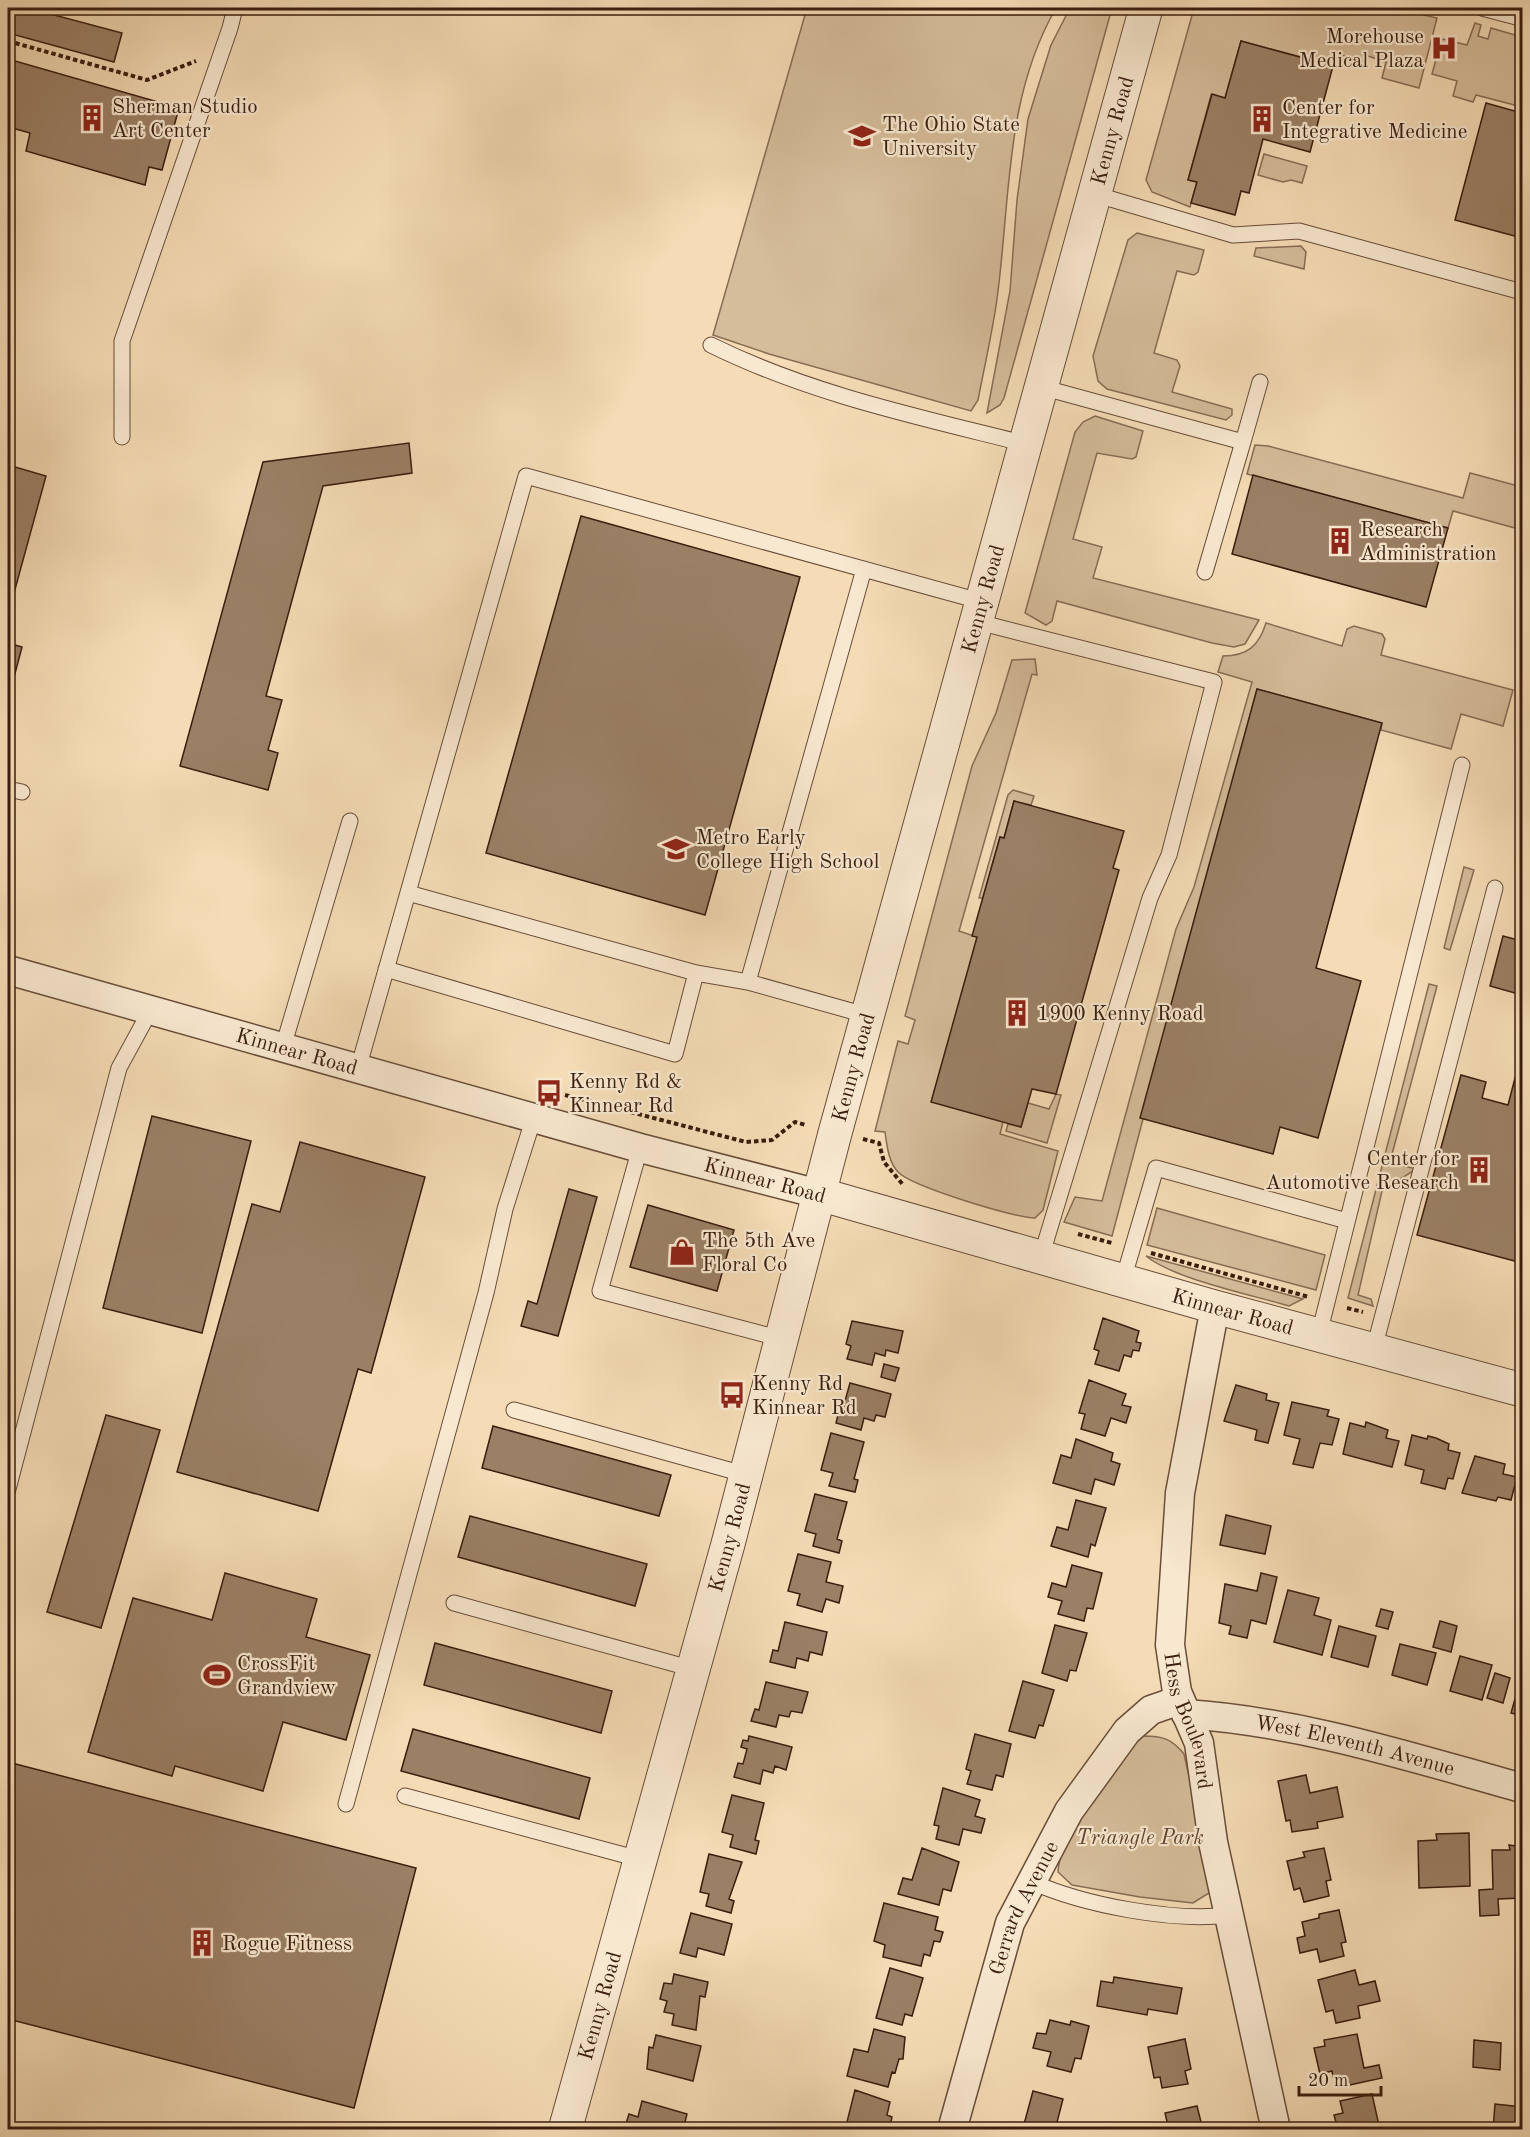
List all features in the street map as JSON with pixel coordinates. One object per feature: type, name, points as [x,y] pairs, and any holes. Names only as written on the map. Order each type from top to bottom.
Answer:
[{"type":"street","name":"Kenny Road","points":[[565,2130],[747,1475],[835,1133],[1146,8]]},
{"type":"street","name":"Kinnear Road","points":[[8,970],[640,1148],[819,1194],[1046,1242],[1123,1280],[1522,1390]]},
{"type":"street","name":"Hess Boulevard","points":[[1215,1306],[1196,1399],[1176,1533],[1170,1645],[1183,1707],[1199,1743],[1213,1842],[1276,2130]]},
{"type":"street","name":"West Eleventh Avenue","points":[[1183,1707],[1311,1730],[1522,1788]]},
{"type":"street","name":"Gerrard Avenue","points":[[952,2130],[1010,1923],[1069,1811],[1127,1731],[1151,1710],[1183,1707]]},
{"type":"lane","points":[[122,437],[122,341],[235,8]]},
{"type":"lane","points":[[1482,8],[1520,18],[1522,10]]},
{"type":"lane","points":[[1095,194],[1233,235],[1299,231],[1522,292]]},
{"type":"lane","points":[[711,345],[752,365],[813,388],[1026,444]]},
{"type":"lane","points":[[1205,572],[1260,382]]},
{"type":"lane","points":[[1041,387],[1243,442]]},
{"type":"lane","points":[[358,1069],[526,476],[864,569],[980,612],[1214,682],[1169,855],[1150,898],[1046,1242]]},
{"type":"lane","points":[[748,982],[864,569]]},
{"type":"lane","points":[[1319,1334],[1462,765]]},
{"type":"lane","points":[[283,1047],[350,821]]},
{"type":"lane","points":[[1374,1349],[1495,888]]},
{"type":"lane","points":[[408,893],[696,973],[748,982],[869,1016]]},
{"type":"lane","points":[[386,969],[675,1054],[696,973]]},
{"type":"lane","points":[[8,1489],[119,1068],[150,1011]]},
{"type":"lane","points":[[346,1804],[486,1293],[505,1209],[534,1118]]},
{"type":"lane","points":[[640,1148],[600,1291],[782,1339]]},
{"type":"lane","points":[[1123,1280],[1156,1168],[1347,1221]]},
{"type":"lane","points":[[514,1410],[747,1475]]},
{"type":"lane","points":[[454,1602],[693,1669]]},
{"type":"lane","points":[[405,1796],[639,1859]]},
{"type":"lane","points":[[1032,1882],[1061,1895],[1131,1909],[1203,1918],[1228,1915]]},
{"type":"path","points":[[8,41],[147,80],[204,58]]},
{"type":"path","points":[[555,1092],[746,1142],[772,1140],[795,1122],[879,1143],[884,1162],[892,1175],[914,1190]]},
{"type":"path","points":[[1046,1242],[1132,1248],[1383,1318]]},
{"type":"green space","points":[[807,8],[1056,8],[1039,43],[1026,79],[1018,116],[996,306],[978,400],[971,411],[769,354],[713,335]]},
{"type":"green space","points":[[1070,8],[1112,8],[1004,398],[1000,405],[987,413],[1010,291],[1017,200],[1028,119],[1051,45]]},
{"type":"green space","points":[[1194,8],[1394,8],[1437,18],[1419,88],[1382,78],[1386,62],[1365,55],[1363,61],[1334,53],[1331,65],[1241,41],[1225,98],[1211,95],[1188,180],[1197,182],[1190,207],[1152,192],[1146,180]]},
{"type":"green space","points":[[1475,23],[1481,25],[1478,36],[1488,39],[1491,28],[1522,37],[1522,107],[1476,95],[1473,102],[1453,96],[1457,81],[1432,74],[1441,41],[1443,39],[1467,45]]},
{"type":"green space","points":[[1264,154],[1307,166],[1302,183],[1291,180],[1283,182],[1258,175]]},
{"type":"green space","points":[[1137,233],[1204,250],[1198,272],[1194,275],[1177,271],[1154,353],[1177,360],[1180,366],[1172,392],[1232,409],[1232,415],[1226,420],[1107,389],[1098,381],[1093,356],[1128,240]]},
{"type":"green space","points":[[1301,246],[1306,252],[1304,269],[1254,256],[1256,248]]},
{"type":"green space","points":[[1095,416],[1143,431],[1136,457],[1132,459],[1097,453],[1073,539],[1102,547],[1093,578],[1259,620],[1245,644],[1234,647],[1212,643],[1057,601],[1052,621],[1046,625],[1025,613],[1075,432],[1083,422]]},
{"type":"green space","points":[[1255,445],[1268,446],[1463,498],[1470,473],[1522,487],[1522,530],[1453,511],[1448,528],[1247,474]]},
{"type":"green space","points":[[1266,623],[1342,646],[1347,629],[1354,626],[1382,634],[1385,639],[1381,655],[1513,690],[1503,726],[1461,714],[1451,749],[1381,730],[1382,723],[1257,689],[1112,1236],[1064,1222],[1075,1197],[1102,1201],[1176,929],[1194,887],[1252,682],[1218,672],[1223,656],[1239,654],[1251,648],[1260,638]]},
{"type":"green space","points":[[1035,659],[1037,675],[1032,674],[959,931],[977,937],[1003,1122],[1000,1134],[1058,1151],[1043,1210],[1035,1218],[1007,1213],[964,1200],[907,1178],[898,1172],[892,1163],[885,1132],[875,1131],[898,1041],[908,1044],[915,1020],[905,1016],[972,766],[996,713],[1012,660]]},
{"type":"green space","points":[[1013,790],[1034,796],[1031,805],[1014,801],[1004,838],[1000,837],[983,898],[979,898],[1008,795]]},
{"type":"green space","points":[[1464,867],[1474,870],[1450,950],[1444,948]]},
{"type":"green space","points":[[1429,984],[1437,986],[1391,1158],[1393,1163],[1416,1169],[1382,1191],[1358,1295],[1371,1299],[1373,1306],[1348,1298]]},
{"type":"green space","points":[[1056,1094],[1061,1095],[1047,1143],[1006,1131],[1008,1124],[1021,1127],[1028,1103],[1049,1109]]},
{"type":"green space","points":[[1157,1208],[1325,1255],[1316,1290],[1147,1245]]},
{"type":"green space","points":[[1146,1256],[1303,1299],[1289,1306],[1194,1279],[1175,1272]]},
{"type":"green space","name":"Triangle Park","points":[[1143,1736],[1166,1739],[1184,1754],[1212,1880],[1209,1893],[1193,1903],[1140,1897],[1072,1885],[1058,1872],[1061,1857],[1078,1820],[1118,1763]]},
{"type":"building","points":[[8,8],[28,8],[122,33],[114,62],[8,33]]},
{"type":"building","name":"Center for Integrative Medicine","points":[[1241,41],[1333,66],[1310,152],[1263,139],[1249,193],[1241,191],[1235,215],[1191,203],[1197,182],[1188,180],[1212,94],[1225,98]]},
{"type":"building","name":"Sherman Studio Art Center","points":[[8,59],[179,108],[162,170],[149,167],[145,185],[26,151],[30,133],[12,128],[8,145]]},
{"type":"building","points":[[1486,103],[1522,113],[1522,238],[1455,220]]},
{"type":"building","points":[[409,443],[412,473],[323,486],[266,696],[282,700],[268,750],[278,753],[268,790],[180,766],[263,462]]},
{"type":"building","points":[[8,465],[46,476],[8,615]]},
{"type":"building","name":"Research Administration","points":[[1253,475],[1448,528],[1426,607],[1232,554]]},
{"type":"building","points":[[581,516],[800,577],[705,915],[486,853]]},
{"type":"building","points":[[8,643],[22,647],[8,700]]},
{"type":"building","points":[[1257,689],[1382,723],[1316,968],[1361,981],[1318,1138],[1280,1127],[1273,1154],[1140,1118]]},
{"type":"building","name":"1900 Kenny Road","points":[[1014,801],[1124,831],[1113,868],[1119,870],[1056,1094],[1032,1089],[1021,1127],[931,1102],[977,937],[972,936],[1000,837],[1004,838]]},
{"type":"building","points":[[1503,936],[1522,941],[1522,995],[1490,986]]},
{"type":"building","name":"Center for Automotive Research","points":[[1522,1051],[1522,1263],[1417,1235],[1461,1075],[1486,1082],[1482,1098],[1508,1105]]},
{"type":"building","points":[[152,1116],[251,1141],[202,1333],[103,1308]]},
{"type":"building","points":[[300,1142],[425,1177],[371,1373],[358,1369],[318,1511],[177,1472],[252,1204],[280,1212]]},
{"type":"building","points":[[569,1189],[597,1197],[558,1336],[521,1326],[528,1301],[537,1304]]},
{"type":"building","points":[[648,1205],[734,1230],[717,1291],[630,1267]]},
{"type":"building","points":[[1103,1318],[1139,1331],[1136,1342],[1141,1343],[1139,1351],[1133,1350],[1131,1357],[1124,1355],[1119,1371],[1095,1364],[1099,1351],[1094,1349]]},
{"type":"building","points":[[852,1321],[903,1331],[898,1353],[886,1350],[885,1356],[875,1353],[872,1365],[847,1359],[851,1346],[846,1344]]},
{"type":"building","points":[[884,1364],[899,1368],[895,1381],[881,1377]]},
{"type":"building","points":[[1089,1380],[1126,1394],[1122,1405],[1131,1407],[1126,1423],[1111,1418],[1105,1436],[1081,1429],[1085,1414],[1079,1413]]},
{"type":"building","points":[[850,1383],[891,1394],[885,1417],[876,1415],[874,1421],[864,1418],[861,1430],[836,1423],[839,1411],[842,1412]]},
{"type":"building","points":[[1236,1385],[1267,1394],[1266,1400],[1279,1403],[1268,1443],[1255,1440],[1257,1430],[1224,1421]]},
{"type":"building","points":[[1292,1402],[1329,1410],[1327,1416],[1339,1419],[1332,1445],[1320,1443],[1313,1468],[1293,1464],[1300,1439],[1284,1435]]},
{"type":"building","points":[[106,1415],[160,1430],[101,1628],[47,1612]]},
{"type":"building","points":[[1366,1422],[1388,1430],[1386,1438],[1399,1441],[1392,1467],[1343,1454],[1350,1423],[1365,1427]]},
{"type":"building","points":[[493,1426],[671,1475],[659,1516],[482,1468]]},
{"type":"building","points":[[831,1433],[864,1442],[854,1479],[858,1480],[855,1492],[829,1486],[833,1473],[821,1470]]},
{"type":"building","points":[[1412,1435],[1427,1439],[1428,1436],[1436,1438],[1449,1444],[1448,1450],[1460,1453],[1453,1479],[1448,1478],[1445,1489],[1421,1483],[1424,1470],[1405,1465]]},
{"type":"building","points":[[1076,1439],[1113,1453],[1111,1461],[1120,1464],[1114,1485],[1095,1479],[1091,1494],[1053,1483],[1061,1455],[1071,1458]]},
{"type":"building","points":[[1475,1456],[1505,1464],[1503,1474],[1517,1477],[1511,1500],[1498,1497],[1496,1501],[1462,1493]]},
{"type":"building","points":[[815,1494],[847,1502],[837,1539],[842,1541],[839,1553],[813,1546],[816,1534],[805,1531]]},
{"type":"building","points":[[1076,1500],[1106,1508],[1095,1546],[1091,1544],[1088,1557],[1051,1546],[1057,1527],[1068,1530]]},
{"type":"building","points":[[1226,1515],[1271,1526],[1265,1554],[1220,1545]]},
{"type":"building","points":[[470,1516],[647,1564],[635,1606],[458,1557]]},
{"type":"building","points":[[798,1554],[831,1562],[826,1582],[843,1586],[839,1603],[826,1599],[822,1612],[797,1605],[800,1594],[788,1591]]},
{"type":"building","points":[[1072,1565],[1102,1573],[1093,1609],[1087,1608],[1084,1621],[1058,1614],[1062,1601],[1048,1597],[1052,1583],[1066,1587]]},
{"type":"building","points":[[225,1573],[317,1599],[306,1637],[370,1655],[346,1740],[283,1722],[263,1791],[175,1766],[172,1776],[88,1752],[133,1598],[212,1620]]},
{"type":"building","points":[[1261,1573],[1277,1577],[1266,1624],[1251,1620],[1247,1638],[1229,1634],[1231,1626],[1219,1623],[1225,1584],[1257,1591]]},
{"type":"building","points":[[1288,1590],[1319,1598],[1314,1615],[1331,1620],[1322,1655],[1274,1642]]},
{"type":"building","points":[[1381,1609],[1393,1612],[1388,1629],[1376,1626]]},
{"type":"building","points":[[1440,1621],[1457,1626],[1451,1652],[1433,1647]]},
{"type":"building","points":[[785,1622],[827,1632],[822,1655],[810,1652],[808,1661],[797,1658],[795,1668],[770,1662],[773,1650],[778,1651]]},
{"type":"building","points":[[1055,1625],[1087,1633],[1076,1671],[1070,1670],[1067,1681],[1042,1673]]},
{"type":"building","points":[[1339,1626],[1376,1636],[1368,1667],[1331,1657]]},
{"type":"building","points":[[435,1643],[612,1691],[601,1733],[424,1685]]},
{"type":"building","points":[[1400,1644],[1436,1653],[1427,1685],[1392,1675]]},
{"type":"building","points":[[1460,1656],[1492,1665],[1482,1700],[1450,1691]]},
{"type":"building","points":[[1495,1673],[1510,1678],[1503,1703],[1487,1698]]},
{"type":"building","points":[[1023,1681],[1054,1690],[1043,1726],[1039,1725],[1035,1738],[1009,1731]]},
{"type":"building","points":[[766,1682],[808,1692],[802,1713],[791,1711],[789,1717],[779,1715],[776,1727],[751,1721],[755,1709],[759,1710]]},
{"type":"building","points":[[1519,1685],[1522,1686],[1522,1716],[1511,1713]]},
{"type":"building","points":[[413,1729],[590,1778],[579,1819],[401,1771]]},
{"type":"building","points":[[975,1734],[1011,1744],[1003,1777],[996,1775],[992,1790],[967,1784],[971,1771],[966,1769]]},
{"type":"building","points":[[749,1736],[792,1747],[786,1770],[775,1766],[773,1773],[763,1770],[760,1784],[734,1777],[738,1763],[743,1764],[747,1749],[741,1747],[743,1740],[748,1741]]},
{"type":"building","name":"Rogue Fitness","points":[[8,1762],[416,1868],[354,2108],[8,2019]]},
{"type":"building","points":[[1306,1775],[1310,1793],[1337,1787],[1343,1817],[1317,1822],[1318,1828],[1292,1832],[1290,1820],[1286,1821],[1278,1781]]},
{"type":"building","points":[[943,1788],[980,1800],[975,1816],[985,1819],[981,1833],[963,1829],[959,1845],[936,1839],[939,1826],[934,1825]]},
{"type":"building","points":[[732,1795],[764,1803],[755,1840],[759,1841],[756,1854],[730,1847],[733,1835],[722,1832]]},
{"type":"building","points":[[1469,1833],[1470,1886],[1419,1888],[1418,1841],[1437,1840],[1436,1834]]},
{"type":"building","points":[[1509,1845],[1522,1847],[1522,1898],[1498,1899],[1499,1915],[1480,1916],[1479,1890],[1493,1889],[1492,1850],[1510,1850]]},
{"type":"building","points":[[922,1848],[959,1862],[951,1891],[943,1889],[939,1905],[898,1894],[903,1878],[912,1880]]},
{"type":"building","points":[[1324,1848],[1331,1880],[1326,1881],[1329,1896],[1304,1902],[1300,1888],[1294,1890],[1287,1861],[1305,1857],[1303,1852]]},
{"type":"building","points":[[709,1854],[742,1862],[729,1899],[734,1901],[731,1913],[706,1906],[709,1894],[700,1892]]},
{"type":"building","points":[[884,1903],[938,1917],[935,1930],[943,1932],[940,1942],[934,1941],[930,1956],[924,1954],[921,1966],[883,1957],[885,1945],[874,1941]]},
{"type":"building","points":[[1339,1910],[1346,1942],[1341,1943],[1344,1956],[1320,1962],[1317,1949],[1300,1953],[1297,1938],[1305,1936],[1302,1922],[1319,1918],[1319,1914]]},
{"type":"building","points":[[691,1913],[732,1924],[724,1955],[698,1948],[696,1957],[680,1953]]},
{"type":"building","points":[[890,1968],[923,1978],[912,2016],[905,2014],[902,2025],[876,2018]]},
{"type":"building","points":[[1355,1970],[1359,1985],[1375,1981],[1380,2001],[1358,2006],[1360,2018],[1336,2023],[1333,2010],[1326,2012],[1318,1980]]},
{"type":"building","points":[[674,1974],[708,1982],[705,1997],[700,1996],[696,2030],[672,2025],[674,2014],[664,2012],[667,2001],[660,1999],[664,1983],[672,1984]]},
{"type":"building","points":[[1114,1977],[1182,1988],[1177,2014],[1148,2009],[1147,2015],[1097,2006],[1101,1981],[1113,1983]]},
{"type":"building","points":[[1050,2020],[1070,2025],[1071,2021],[1089,2026],[1081,2059],[1075,2058],[1071,2072],[1047,2066],[1051,2052],[1033,2048],[1037,2033],[1046,2034]]},
{"type":"building","points":[[874,2029],[905,2037],[903,2059],[899,2059],[895,2073],[892,2072],[888,2087],[847,2076],[854,2049],[868,2052]]},
{"type":"building","points":[[1357,2034],[1364,2068],[1379,2065],[1382,2078],[1340,2087],[1337,2076],[1333,2077],[1332,2071],[1320,2074],[1314,2048],[1325,2046],[1324,2040]]},
{"type":"building","points":[[656,2035],[701,2046],[693,2081],[647,2069],[649,2047],[653,2048]]},
{"type":"building","points":[[1185,2039],[1191,2069],[1185,2071],[1188,2084],[1162,2088],[1160,2077],[1154,2078],[1148,2047]]},
{"type":"building","points":[[1474,2040],[1501,2043],[1500,2070],[1473,2067]]},
{"type":"building","points":[[855,2090],[890,2102],[887,2115],[892,2117],[890,2126],[885,2125],[884,2130],[850,2130],[851,2127],[846,2126]]},
{"type":"building","points":[[1033,2091],[1063,2099],[1055,2130],[1023,2128]]},
{"type":"building","points":[[1372,2094],[1380,2130],[1338,2130],[1334,2115],[1343,2113],[1340,2101]]},
{"type":"building","points":[[642,2101],[687,2114],[683,2130],[624,2130],[629,2114],[638,2117]]},
{"type":"building","points":[[1495,2104],[1522,2107],[1522,2130],[1493,2130]]},
{"type":"building","points":[[1197,2106],[1203,2130],[1169,2130],[1165,2113]]},
{"type":"place","name":"Morehouse Medical Plaza","points":[[1444,48]]},
{"type":"place","name":"Sherman Studio Art Center","points":[[92,118]]},
{"type":"place","name":"Center for Integrative Medicine","points":[[1262,119]]},
{"type":"place","name":"The Ohio State University","points":[[862,136]]},
{"type":"place","name":"Research Administration","points":[[1340,541]]},
{"type":"place","name":"Metro Early College High School","points":[[676,849]]},
{"type":"place","name":"1900 Kenny Road","points":[[1017,1013]]},
{"type":"place","name":"Kenny Rd & Kinnear Rd","points":[[549,1093]]},
{"type":"place","name":"Center for Automotive Research","points":[[1479,1170]]},
{"type":"place","name":"The 5th Ave Floral Co","points":[[682,1252]]},
{"type":"place","name":"Kenny Rd Kinnear Rd","points":[[732,1395]]},
{"type":"place","name":"CrossFit Grandview","points":[[217,1675]]},
{"type":"place","name":"Rogue Fitness","points":[[202,1943]]}]
